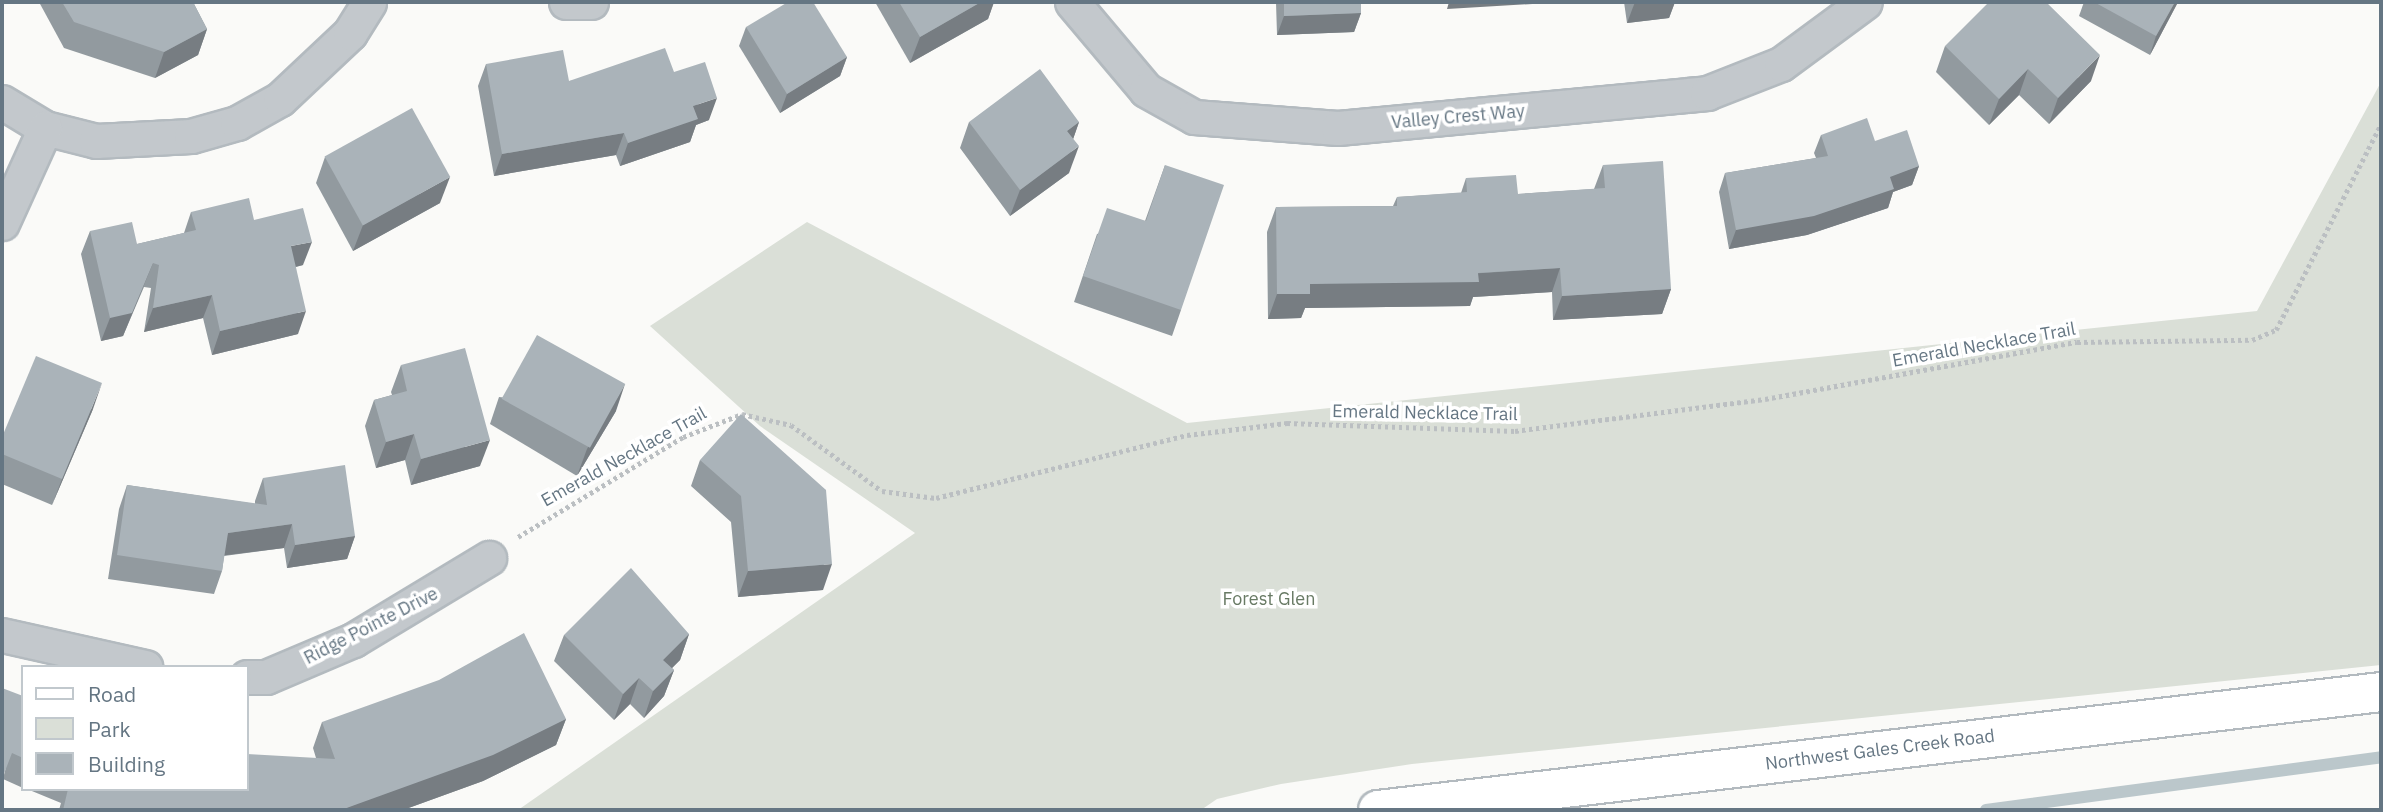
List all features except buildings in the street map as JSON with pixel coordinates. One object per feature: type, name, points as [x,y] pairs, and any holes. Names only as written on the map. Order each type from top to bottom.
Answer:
[{"type":"main road","name":"Northwest Gales Creek Road","points":[[1378,810],[2381,692]]},
{"type":"street","points":[[2,102],[45,128],[96,141],[144,142],[237,123],[319,66],[369,2]]},
{"type":"street","points":[[566,2],[590,2]]},
{"type":"street","name":"Valley Crest Way","points":[[1072,2],[1146,90],[1195,117],[1338,128],[1707,93],[1781,64],[1866,2]]},
{"type":"street","points":[[2,223],[45,128]]},
{"type":"street","name":"Ridge Pointe Drive","points":[[248,677],[266,677],[353,640],[489,558]]},
{"type":"street","points":[[2,635],[136,665]]},
{"type":"path","name":"Emerald Necklace Trail","points":[[489,558],[683,436],[742,414],[791,425],[881,491],[936,498],[1187,435],[1287,424],[1515,431],[1765,399],[2077,342],[2252,340],[2276,330],[2381,124]]},
{"type":"green space","name":"Forest Glen","points":[[2381,82],[2381,665],[1412,764],[1281,784],[1217,799],[1201,810],[518,810],[915,533],[760,426],[650,326],[807,222],[1187,423],[2257,311]]},
{"type":"waterway","points":[[1986,810],[2381,757]]}]
